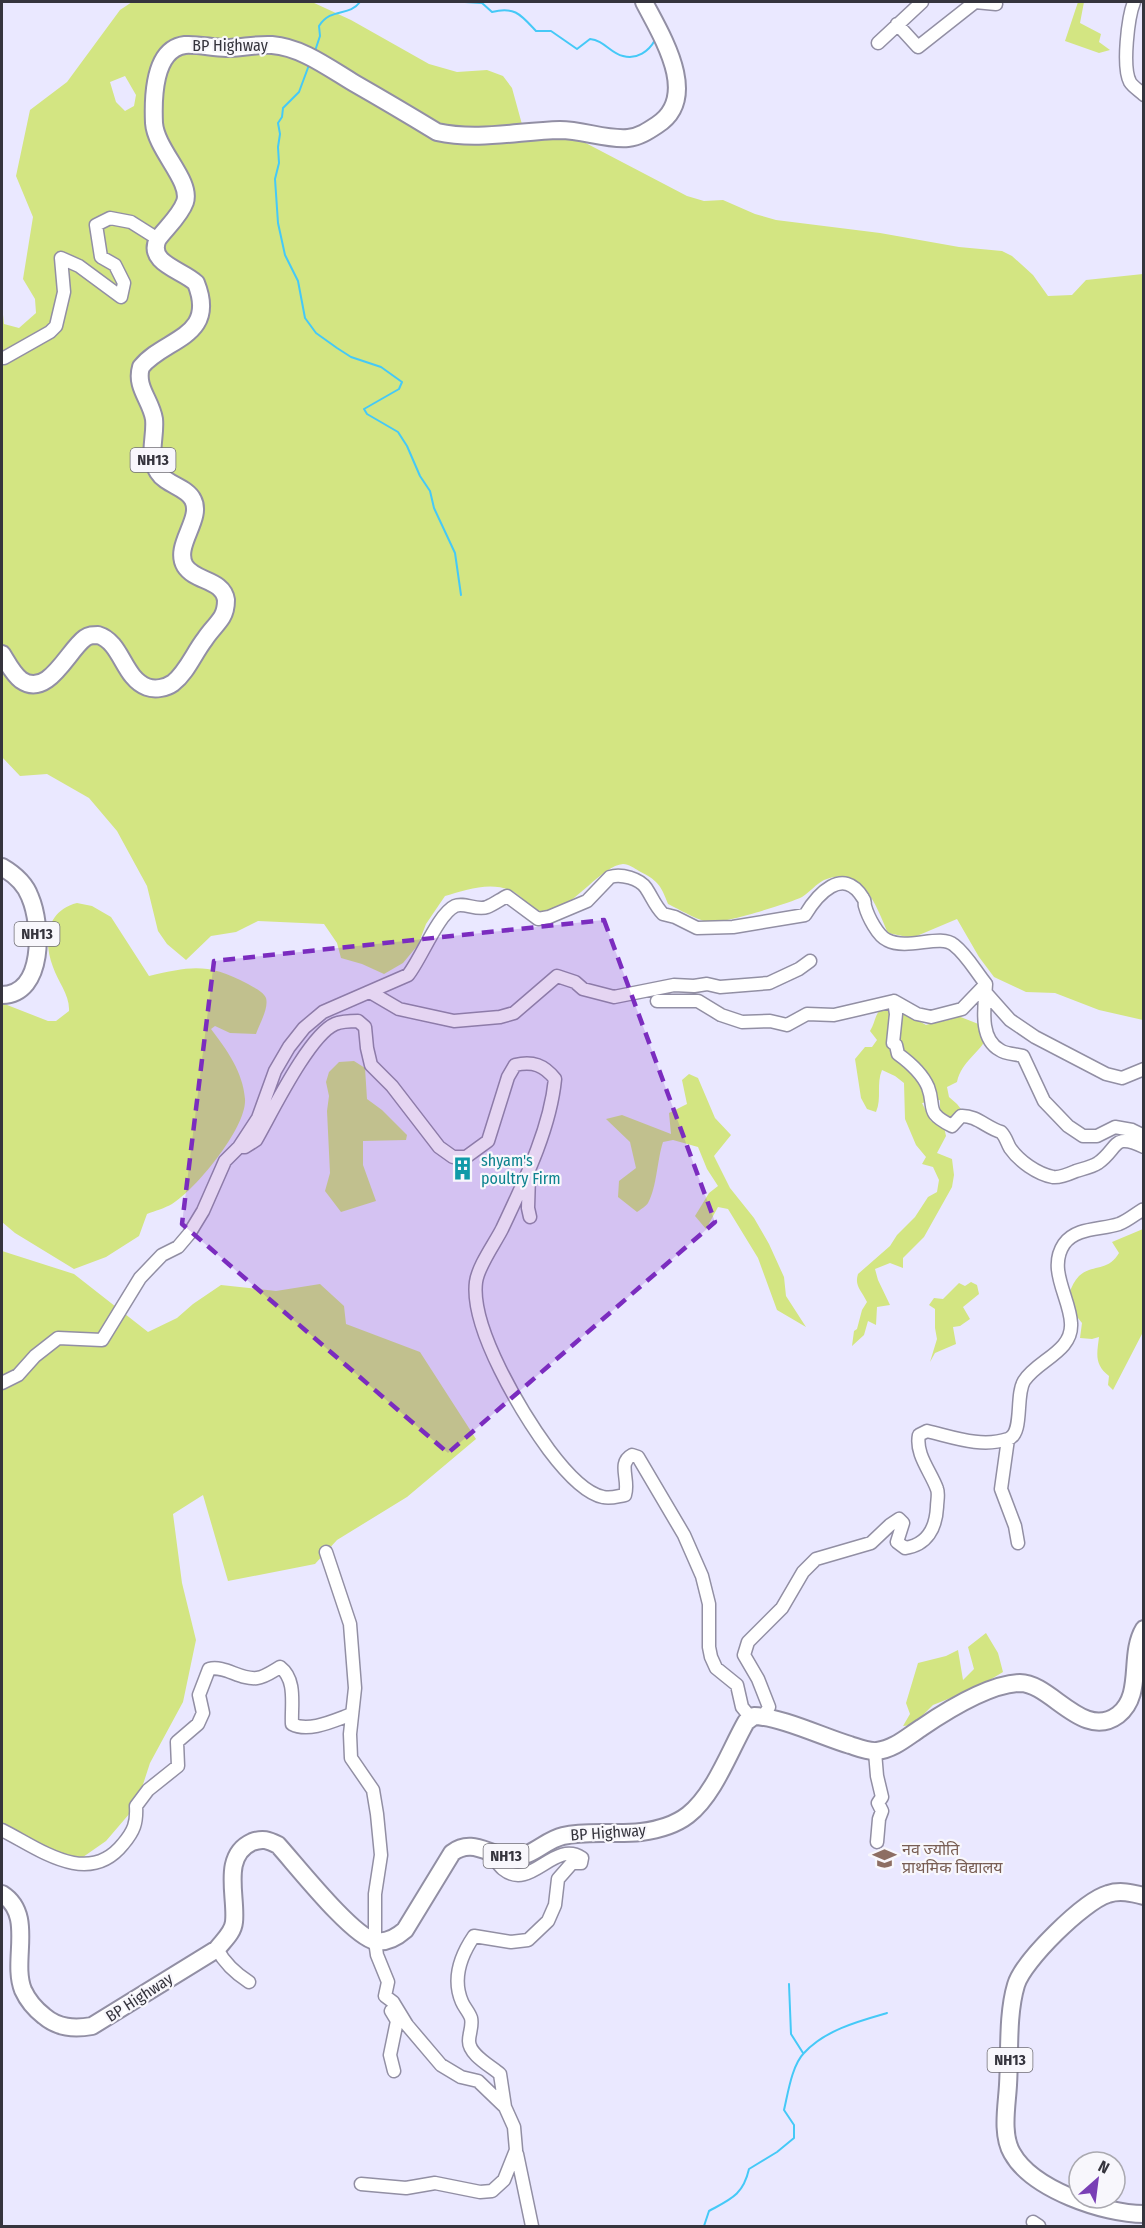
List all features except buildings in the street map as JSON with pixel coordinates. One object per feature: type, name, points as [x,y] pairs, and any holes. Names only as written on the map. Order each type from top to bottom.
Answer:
[{"type":"highway","name":"BP Highway","points":[[158,239],[181,209],[186,198],[182,180],[163,151],[154,125],[157,78],[164,59],[177,48],[186,45],[226,48],[272,45],[289,48],[312,58],[437,132],[455,136],[562,130],[625,138],[638,136],[664,121],[676,96],[674,61],[644,2]]},
{"type":"highway","name":"NH13","points":[[2,654],[20,679],[28,684],[40,683],[52,677],[84,638],[98,635],[110,641],[134,678],[147,687],[160,688],[171,685],[180,676],[224,612],[225,597],[222,590],[192,573],[183,562],[183,550],[195,515],[195,503],[190,495],[163,478],[152,458],[154,417],[140,383],[141,367],[186,335],[195,325],[201,312],[202,301],[196,282],[159,259],[155,245],[158,239]]},
{"type":"highway","name":"NH13","points":[[2,867],[20,880],[30,897],[37,922],[38,951],[31,976],[18,990],[9,995],[2,995]]},
{"type":"highway","points":[[757,1717],[875,1752],[890,1748],[946,1712],[983,1693],[1007,1684],[1022,1683],[1032,1685],[1076,1714],[1091,1721],[1103,1721],[1117,1716],[1126,1707],[1132,1694],[1137,1643],[1143,1629]]},
{"type":"highway","name":"BP Highway","points":[[2,1894],[8,1898],[18,1918],[21,1933],[20,1975],[23,1990],[31,2004],[55,2024],[68,2028],[92,2026],[217,1949],[228,1936],[234,1923],[234,1864],[245,1845],[267,1840],[278,1845],[355,1930],[375,1941],[386,1941],[399,1936],[405,1930],[452,1853],[463,1846],[487,1849],[508,1857],[523,1856],[561,1836],[642,1832],[667,1826],[688,1816],[711,1787],[746,1722],[757,1717]]},
{"type":"highway","name":"NH13","points":[[1143,1896],[1122,1892],[1107,1894],[1090,1903],[1053,1936],[1020,1976],[1013,1998],[1007,2118],[1009,2146],[1030,2173],[1074,2199],[1126,2213],[1143,2214]]},
{"type":"street","points":[[878,43],[922,2]]},
{"type":"street","points":[[897,24],[918,48],[975,2],[996,4]]},
{"type":"street","points":[[1134,2],[1130,12],[1127,65],[1130,82],[1143,95]]},
{"type":"street","points":[[4,358],[50,332],[56,326],[64,292],[61,258],[79,266],[121,297],[124,283],[115,265],[101,258],[96,225],[110,218],[131,222],[158,239]]},
{"type":"street","points":[[2,1383],[18,1375],[35,1356],[58,1338],[102,1340],[140,1278],[162,1255],[178,1247],[189,1234],[203,1210],[225,1161],[239,1147],[258,1118],[275,1071],[289,1047],[304,1028],[323,1012],[408,975],[417,964],[426,943],[447,911],[457,905],[485,908],[507,896],[538,919],[549,917],[586,901],[610,877],[615,875],[626,876],[643,885],[663,914],[697,928],[733,927],[805,915],[816,897],[835,884],[843,883],[855,888],[864,899],[866,908],[882,937],[896,944],[917,945],[930,941],[953,943],[1010,1020],[1035,1037],[1106,1074],[1122,1078],[1143,1069]]},
{"type":"street","points":[[370,992],[399,1009],[454,1021],[500,1017],[514,1013],[557,976],[575,982],[583,989],[614,997],[674,985],[707,984],[720,987],[769,982],[800,969],[810,961]]},
{"type":"street","points":[[657,1001],[698,1001],[718,1013],[742,1022],[770,1021],[782,1025],[795,1022],[807,1014],[834,1015],[894,1001],[917,1014],[931,1017],[962,1010],[986,989]]},
{"type":"street","points":[[986,989],[984,1017],[991,1041],[1000,1051],[1023,1056],[1044,1101],[1068,1126],[1083,1136],[1097,1136],[1115,1127],[1132,1130],[1143,1136]]},
{"type":"street","points":[[894,1001],[896,1014],[893,1042],[898,1054],[910,1063],[924,1079],[929,1089],[933,1111],[937,1117],[951,1126],[961,1116],[970,1115],[992,1129],[1002,1132],[1012,1151],[1025,1163],[1036,1171],[1053,1177],[1097,1164],[1114,1145],[1122,1141],[1131,1141],[1143,1147]]},
{"type":"street","points":[[239,1147],[245,1147],[256,1140],[303,1057],[334,1024],[358,1021],[365,1027],[371,1065],[392,1086],[439,1147],[453,1156],[466,1156],[488,1141],[507,1077],[515,1065],[537,1064],[547,1069],[555,1079],[554,1092],[531,1162],[516,1200],[476,1279],[476,1298],[484,1331],[496,1362],[532,1425],[575,1481],[600,1497],[626,1495],[628,1487],[624,1463],[632,1455],[638,1457],[684,1535],[702,1576],[709,1604],[709,1647],[716,1668],[737,1685],[742,1707],[757,1717],[769,1707],[758,1679],[744,1655],[748,1642],[782,1608],[803,1572],[816,1559],[871,1543],[899,1519],[903,1523],[897,1542],[905,1548],[925,1540],[936,1520],[938,1491],[921,1452],[918,1440],[921,1433],[927,1431],[977,1442],[1008,1439],[1015,1435],[1017,1405],[1024,1381],[1063,1346],[1070,1334],[1071,1323],[1059,1275],[1060,1255],[1064,1243],[1074,1235],[1119,1224],[1142,1210],[1143,1212]]},
{"type":"street","points":[[530,1217],[528,1208],[531,1162]]},
{"type":"street","points":[[1008,1439],[1001,1489],[1015,1526],[1018,1543]]},
{"type":"street","points":[[326,1552],[350,1624],[355,1688],[350,1734],[351,1758],[373,1790],[381,1855],[375,1894],[375,1941],[377,1955],[388,1982],[385,1996],[389,2009],[397,2021],[390,2055],[394,2071]]},
{"type":"street","points":[[2,1830],[44,1853],[73,1864],[99,1863],[120,1849],[137,1822],[136,1806],[148,1790],[178,1766],[177,1742],[198,1724],[203,1713],[199,1695],[209,1669],[216,1667],[245,1677],[259,1678],[280,1667],[286,1672],[292,1687],[292,1724],[298,1727],[310,1727],[352,1714]]},
{"type":"street","points":[[875,1752],[882,1797],[878,1803],[882,1811],[877,1842]]},
{"type":"street","points":[[487,1849],[503,1870],[519,1875],[532,1872],[550,1859],[566,1854],[577,1854],[582,1858],[581,1863],[572,1863],[558,1879],[555,1905],[540,1930],[528,1940],[511,1942],[474,1936],[458,1968],[458,1986],[462,2001],[471,2018],[472,2029],[469,2042],[473,2052],[500,2074],[505,2107],[514,2127],[516,2150],[532,2226]]},
{"type":"street","points":[[217,1949],[222,1959],[249,1982]]},
{"type":"street","points":[[385,1996],[393,2002],[407,2025],[441,2065],[461,2077],[478,2081],[505,2107]]},
{"type":"street","points":[[360,2184],[406,2188],[435,2183],[480,2192],[492,2191],[504,2180],[516,2150]]},
{"type":"highlighted area","points":[[604,920],[715,1222],[448,1453],[182,1224],[214,961]]},
{"type":"green space","points":[[132,2],[312,2],[351,20],[429,64],[457,72],[487,70],[503,76],[512,88],[523,128],[456,131],[437,127],[293,46],[169,40],[150,71],[146,100],[147,126],[167,65],[180,51],[289,53],[436,136],[553,135],[578,139],[687,196],[704,201],[723,200],[755,214],[776,220],[880,233],[959,247],[1002,251],[1012,256],[1033,275],[1048,296],[1072,295],[1086,280],[1143,274],[1143,1020],[1099,1010],[1055,993],[1026,992],[994,977],[979,957],[957,919],[912,938],[888,933],[866,890],[849,878],[837,877],[824,880],[802,897],[784,904],[717,922],[694,917],[668,904],[654,880],[625,864],[607,871],[560,907],[545,912],[504,888],[470,889],[445,896],[426,924],[418,945],[403,963],[384,974],[341,958],[337,943],[324,924],[258,921],[236,932],[211,936],[186,960],[167,944],[158,931],[147,886],[117,831],[89,798],[47,774],[20,776],[2,757],[2,305],[4,324],[19,328],[36,313],[35,299],[23,279],[33,217],[16,176],[30,110],[67,82],[120,10]],"holes":[[[125,76],[136,95],[134,106],[125,111],[116,102],[110,82]]]},
{"type":"green space","points":[[1078,2],[1084,2],[1080,23],[1101,34],[1099,42],[1110,50],[1099,53],[1065,41]]},
{"type":"green space","points":[[77,903],[92,906],[111,917],[149,976],[200,968],[222,972],[256,988],[265,996],[267,1002],[256,1034],[230,1033],[215,1026],[211,1029],[238,1071],[244,1089],[243,1111],[229,1141],[206,1172],[182,1196],[169,1205],[147,1214],[139,1236],[106,1257],[74,1269],[15,1233],[2,1222],[2,1003],[48,1021],[56,1021],[69,1011],[66,994],[50,957],[48,937],[53,920],[67,907]]},
{"type":"green space","points":[[884,1007],[900,1010],[926,1025],[958,1016],[981,1025],[988,1035],[959,1074],[957,1082],[947,1087],[949,1097],[964,1113],[958,1120],[940,1113],[940,1100],[922,1103],[931,1121],[944,1127],[946,1136],[937,1153],[952,1159],[954,1175],[952,1187],[924,1237],[903,1258],[903,1268],[890,1263],[875,1269],[890,1305],[877,1307],[876,1325],[868,1321],[864,1335],[852,1346],[854,1331],[857,1329],[862,1310],[867,1302],[858,1285],[858,1274],[890,1246],[897,1235],[915,1217],[928,1197],[937,1192],[939,1180],[933,1167],[922,1164],[926,1157],[916,1145],[905,1119],[904,1083],[882,1070],[876,1112],[867,1109],[861,1098],[855,1059],[865,1047],[872,1047],[877,1040],[870,1031],[877,1015]]},
{"type":"green space","points":[[354,1061],[365,1068],[367,1099],[382,1110],[407,1135],[406,1140],[363,1141],[363,1165],[376,1201],[341,1212],[325,1191],[330,1173],[327,1111],[329,1096],[326,1082],[329,1072],[339,1062]]},
{"type":"green space","points":[[689,1074],[698,1078],[715,1118],[731,1135],[714,1156],[730,1188],[754,1218],[769,1244],[784,1277],[786,1296],[806,1327],[777,1310],[758,1258],[728,1209],[718,1207],[706,1229],[695,1216],[709,1193],[718,1186],[707,1169],[698,1147],[673,1140],[663,1142],[651,1197],[647,1204],[637,1212],[618,1197],[619,1181],[636,1168],[630,1142],[606,1119],[622,1115],[671,1134],[669,1113],[687,1104],[682,1080]]},
{"type":"green space","points":[[1143,1229],[1143,1332],[1113,1390],[1108,1385],[1109,1376],[1099,1363],[1097,1354],[1099,1337],[1080,1338],[1082,1323],[1078,1318],[1066,1321],[1062,1311],[1071,1288],[1079,1276],[1115,1259],[1119,1253],[1112,1242]]},
{"type":"green space","points":[[2,1251],[74,1274],[148,1332],[177,1318],[221,1285],[276,1291],[320,1284],[344,1306],[346,1324],[420,1352],[476,1439],[407,1497],[337,1540],[315,1564],[228,1581],[203,1495],[173,1514],[182,1583],[196,1640],[183,1702],[150,1763],[136,1806],[106,1841],[73,1864],[2,1826]]},
{"type":"green space","points":[[971,1282],[977,1285],[979,1294],[963,1307],[970,1319],[960,1326],[953,1327],[956,1344],[935,1353],[930,1362],[937,1339],[935,1309],[929,1305],[934,1298],[943,1299],[959,1283],[965,1286]]},
{"type":"green space","points":[[986,1633],[998,1653],[1003,1672],[978,1687],[933,1705],[913,1725],[903,1726],[910,1714],[906,1703],[918,1663],[946,1656],[958,1650],[963,1680],[974,1669],[968,1647]]},
{"type":"waterway","points":[[315,51],[320,36],[319,26],[324,20],[329,16],[356,7],[360,2]]},
{"type":"waterway","points":[[465,2],[482,3],[492,12],[506,10],[517,13],[536,31],[551,31],[577,49],[590,39],[618,54],[633,57],[646,51],[655,40]]},
{"type":"waterway","points":[[309,65],[299,92],[283,108],[282,117],[278,123],[279,163],[275,179],[278,223],[285,255],[298,281],[305,318],[316,333],[351,357],[381,367],[402,382],[399,389],[364,409],[367,414],[398,432],[407,446],[420,476],[430,491],[434,508],[455,553],[461,595]]},
{"type":"waterway","points":[[789,1984],[791,2034],[803,2053]]},
{"type":"waterway","points":[[704,2226],[709,2211],[740,2191],[749,2169],[777,2152],[794,2138],[794,2125],[784,2110],[793,2072],[804,2053],[832,2032],[887,2013]]},
{"type":"place","name":"shyam's poultry Firm","points":[[463,1169]]},
{"type":"place","name":"नव ज्योति प्राथमिक विद्यालय","points":[[884,1858]]}]
